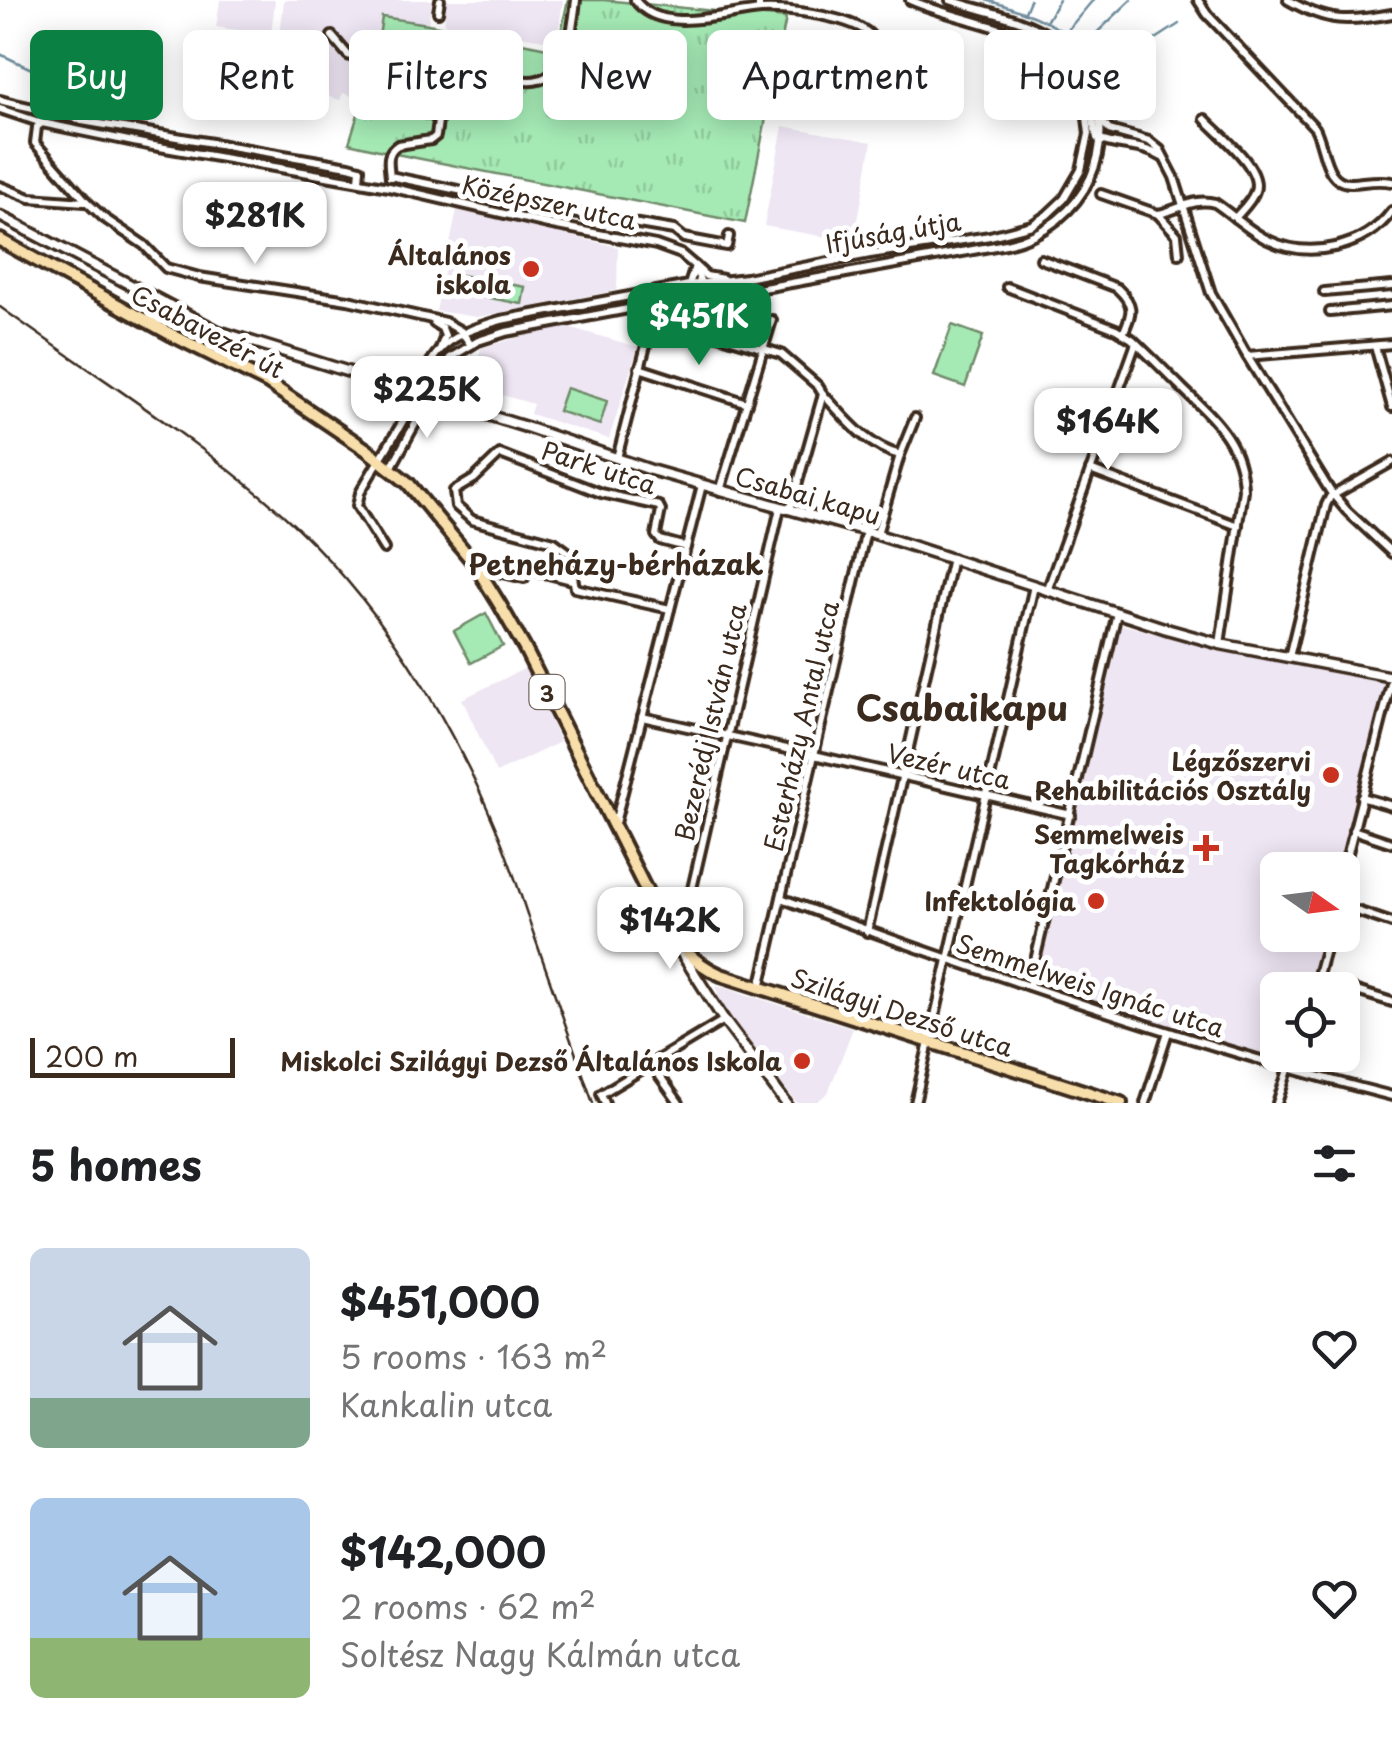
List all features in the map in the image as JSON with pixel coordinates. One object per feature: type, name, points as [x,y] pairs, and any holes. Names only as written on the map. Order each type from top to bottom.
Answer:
[{"type":"main road","name":"Csabavezér út","points":[[0,240],[268,383],[390,469]]},
{"type":"main road","name":"3","points":[[390,469],[408,483],[483,577],[524,647],[676,942]]},
{"type":"main road","name":"Szilágyi Dezső utca","points":[[676,942],[720,975],[1121,1103]]},
{"type":"street","points":[[438,12],[440,0]]},
{"type":"street","points":[[523,81],[535,81],[562,62],[576,0]]},
{"type":"street","points":[[635,0],[644,11],[682,20],[714,19],[760,10],[802,12],[866,30]]},
{"type":"street","points":[[759,0],[760,10]]},
{"type":"street","points":[[910,0],[997,30]]},
{"type":"street","name":"Ifjúság útja","points":[[950,0],[1037,30]]},
{"type":"street","points":[[1198,0],[1206,14],[1315,128],[1333,176],[1346,184],[1392,182]]},
{"type":"street","points":[[1288,0],[1341,20],[1392,14]]},
{"type":"street","points":[[332,36],[349,55]]},
{"type":"street","name":"Középszer utca","points":[[0,100],[30,109]]},
{"type":"street","name":"Középszer utca","points":[[0,109],[64,127],[389,187],[617,237],[681,254],[706,276],[729,280]]},
{"type":"street","points":[[64,127],[65,120]]},
{"type":"street","name":"Középszer utca","points":[[80,120],[349,166],[360,170],[359,182]]},
{"type":"street","points":[[389,187],[388,159],[394,148],[398,144],[431,140],[439,128],[436,120]]},
{"type":"street","name":"Ifjúság útja","points":[[384,549],[357,506],[360,493],[440,350],[464,334],[501,320],[1020,230],[1047,215],[1064,198],[1081,170],[1088,120]]},
{"type":"street","points":[[1094,120],[1100,139]]},
{"type":"street","name":"Ifjúság útja","points":[[390,469],[433,384],[450,358],[470,345],[506,332],[1024,240],[1058,220],[1092,176],[1100,139],[1099,120]]},
{"type":"street","points":[[1101,120],[1109,130],[1140,138],[1160,150],[1174,177],[1211,293],[1247,356],[1334,495],[1392,554]]},
{"type":"street","points":[[1205,120],[1255,172],[1256,189],[1235,218]]},
{"type":"street","points":[[42,122],[36,127],[35,143],[87,202],[144,245],[166,268],[348,300],[446,322],[464,334],[470,345]]},
{"type":"street","points":[[1100,139],[1106,134],[1140,138]]},
{"type":"street","points":[[1100,139],[1144,148],[1164,159]]},
{"type":"street","name":"Ifjúság útja","points":[[1087,148],[1100,139]]},
{"type":"street","name":"Középszer utca","points":[[390,176],[674,230],[684,238],[728,246],[730,236]]},
{"type":"street","points":[[0,186],[30,198],[87,202]]},
{"type":"street","points":[[1101,194],[1158,214],[1177,235],[1179,254]]},
{"type":"street","points":[[1158,214],[1197,200],[1207,201],[1269,241],[1316,250],[1345,245],[1362,237],[1392,210]]},
{"type":"street","points":[[552,225],[555,210]]},
{"type":"street","name":"Csabai kapu","points":[[0,216],[218,330],[702,486],[877,534],[1220,644],[1392,678]]},
{"type":"street","points":[[617,237],[621,221]]},
{"type":"street","points":[[1041,258],[1117,288],[1127,297],[1131,315],[1123,334]]},
{"type":"street","points":[[695,266],[705,294]]},
{"type":"street","points":[[689,285],[695,266]]},
{"type":"street","points":[[1324,292],[1392,286]]},
{"type":"street","points":[[1007,287],[1136,342],[1219,423],[1233,445],[1244,490],[1220,644]]},
{"type":"street","name":"Ifjúság útja","points":[[684,300],[747,291]]},
{"type":"street","points":[[1330,312],[1392,306]]},
{"type":"street","points":[[153,321],[186,315]]},
{"type":"street","points":[[429,319],[444,331],[440,350]]},
{"type":"street","points":[[720,491],[772,320]]},
{"type":"street","points":[[617,458],[651,326]]},
{"type":"street","points":[[695,328],[781,354],[818,386],[868,441],[900,456]]},
{"type":"street","points":[[1046,591],[1136,342]]},
{"type":"street","points":[[1247,356],[1392,344]]},
{"type":"street","points":[[1374,346],[1392,407]]},
{"type":"street","points":[[639,368],[748,403]]},
{"type":"street","name":"Bezerédj István utca","points":[[676,942],[785,509],[823,394]]},
{"type":"street","points":[[877,534],[914,418]]},
{"type":"street","name":"Park utca","points":[[572,580],[568,553],[554,542],[472,520],[456,506],[454,491],[474,479],[500,454],[601,493],[658,506],[661,510],[656,535],[660,540],[686,547]]},
{"type":"street","points":[[1289,657],[1326,505],[1334,495],[1392,462]]},
{"type":"street","points":[[1090,470],[1238,526]]},
{"type":"street","points":[[614,825],[702,486]]},
{"type":"street","name":"Esterházy Antal utca","points":[[760,988],[866,531]]},
{"type":"street","points":[[867,932],[952,558]]},
{"type":"street","points":[[524,578],[499,572],[498,566],[505,564],[572,580],[575,588],[670,609]]},
{"type":"street","points":[[915,1103],[1034,586]]},
{"type":"street","points":[[1029,986],[1117,613]]},
{"type":"street","points":[[1347,852],[1392,678]]},
{"type":"street","name":"Vezér utca","points":[[642,717],[1071,815]]},
{"type":"street","points":[[1361,797],[1392,806]]},
{"type":"street","points":[[1352,830],[1392,844]]},
{"type":"street","name":"Semmelweis Ignác utca","points":[[781,898],[867,932],[1260,1061]]},
{"type":"street","points":[[1360,912],[1392,923]]},
{"type":"street","points":[[676,942],[724,1020],[786,1103]]},
{"type":"street","points":[[699,963],[702,984]]},
{"type":"street","points":[[1360,992],[1392,1002]]},
{"type":"street","points":[[605,1103],[601,1094],[724,1020]]},
{"type":"street","points":[[1145,1103],[1168,1032]]},
{"type":"street","points":[[650,1064],[679,1103]]},
{"type":"street","points":[[1277,1103],[1287,1072]]},
{"type":"street","name":"Semmelweis Ignác utca","points":[[1296,1072],[1392,1096]]},
{"type":"shaded area","points":[[220,0],[275,0],[272,30],[216,27]]},
{"type":"shaded area","points":[[284,0],[432,0],[428,24],[382,18],[380,30],[349,30],[349,95],[343,93],[340,100],[329,97],[329,30],[281,30]]},
{"type":"shaded area","points":[[447,0],[563,0],[559,30],[543,30],[543,40],[523,37],[523,30],[482,30],[444,24]]},
{"type":"shaded area","points":[[783,126],[872,142],[854,242],[764,226]]},
{"type":"shaded area","name":"Általános iskola","points":[[457,210],[618,247],[617,290],[477,317],[436,311]]},
{"type":"shaded area","points":[[568,327],[638,347],[609,439],[530,414],[533,404],[471,386],[481,348]]},
{"type":"shaded area","name":"Semmelweis Tagkórház","points":[[1120,624],[1196,644],[1387,681],[1341,852],[1260,852],[1260,952],[1317,952],[1313,972],[1260,972],[1260,1059],[1036,985]]},
{"type":"shaded area","points":[[526,668],[560,742],[496,773],[462,699]]},
{"type":"shaded area","name":"Miskolci Szilágyi Dezső Általános Iskola","points":[[716,985],[853,1028],[828,1093],[815,1103],[797,1103],[723,1012]]},
{"type":"green space","points":[[568,0],[786,18],[784,30],[707,30],[707,120],[766,120],[745,223],[349,143],[356,120],[523,120],[523,43],[543,47],[543,120],[687,120],[687,30],[561,30]]},
{"type":"green space","points":[[382,17],[458,30],[380,30]]},
{"type":"green space","points":[[450,273],[525,287],[522,304],[446,290]]},
{"type":"green space","points":[[952,325],[983,336],[965,387],[934,376]]},
{"type":"green space","points":[[566,388],[607,401],[600,425],[558,411]]},
{"type":"green space","points":[[486,613],[503,646],[471,663],[454,631]]},
{"type":"waterway","points":[[986,0],[1039,19],[1084,49],[1108,86],[1117,127]]},
{"type":"waterway","points":[[1025,12],[1030,0]]},
{"type":"waterway","points":[[1047,20],[1059,0]]},
{"type":"waterway","points":[[1068,30],[1093,0]]},
{"type":"waterway","points":[[1100,30],[1131,0]]},
{"type":"waterway","points":[[1156,39],[1179,24]]},
{"type":"waterway","points":[[0,54],[30,68]]},
{"type":"waterway","points":[[553,204],[564,206]]},
{"type":"railway","points":[[0,307],[248,485],[316,546],[378,620],[433,702],[478,787],[508,858],[593,1103]]},
{"type":"place","name":"Általános iskola","points":[[531,269]]},
{"type":"place","name":"Légzőszervi Rehabilitációs Osztály","points":[[1331,775]]},
{"type":"place","name":"Semmelweis Tagkórház","points":[[1206,848]]},
{"type":"place","name":"Infektológia","points":[[1096,901]]},
{"type":"place","name":"Miskolci Szilágyi Dezső Általános Iskola","points":[[802,1061]]},
{"type":"district","name":"Petneházy-bérházak","points":[[616,563]]},
{"type":"district","name":"Csabaikapu","points":[[962,706]]}]
